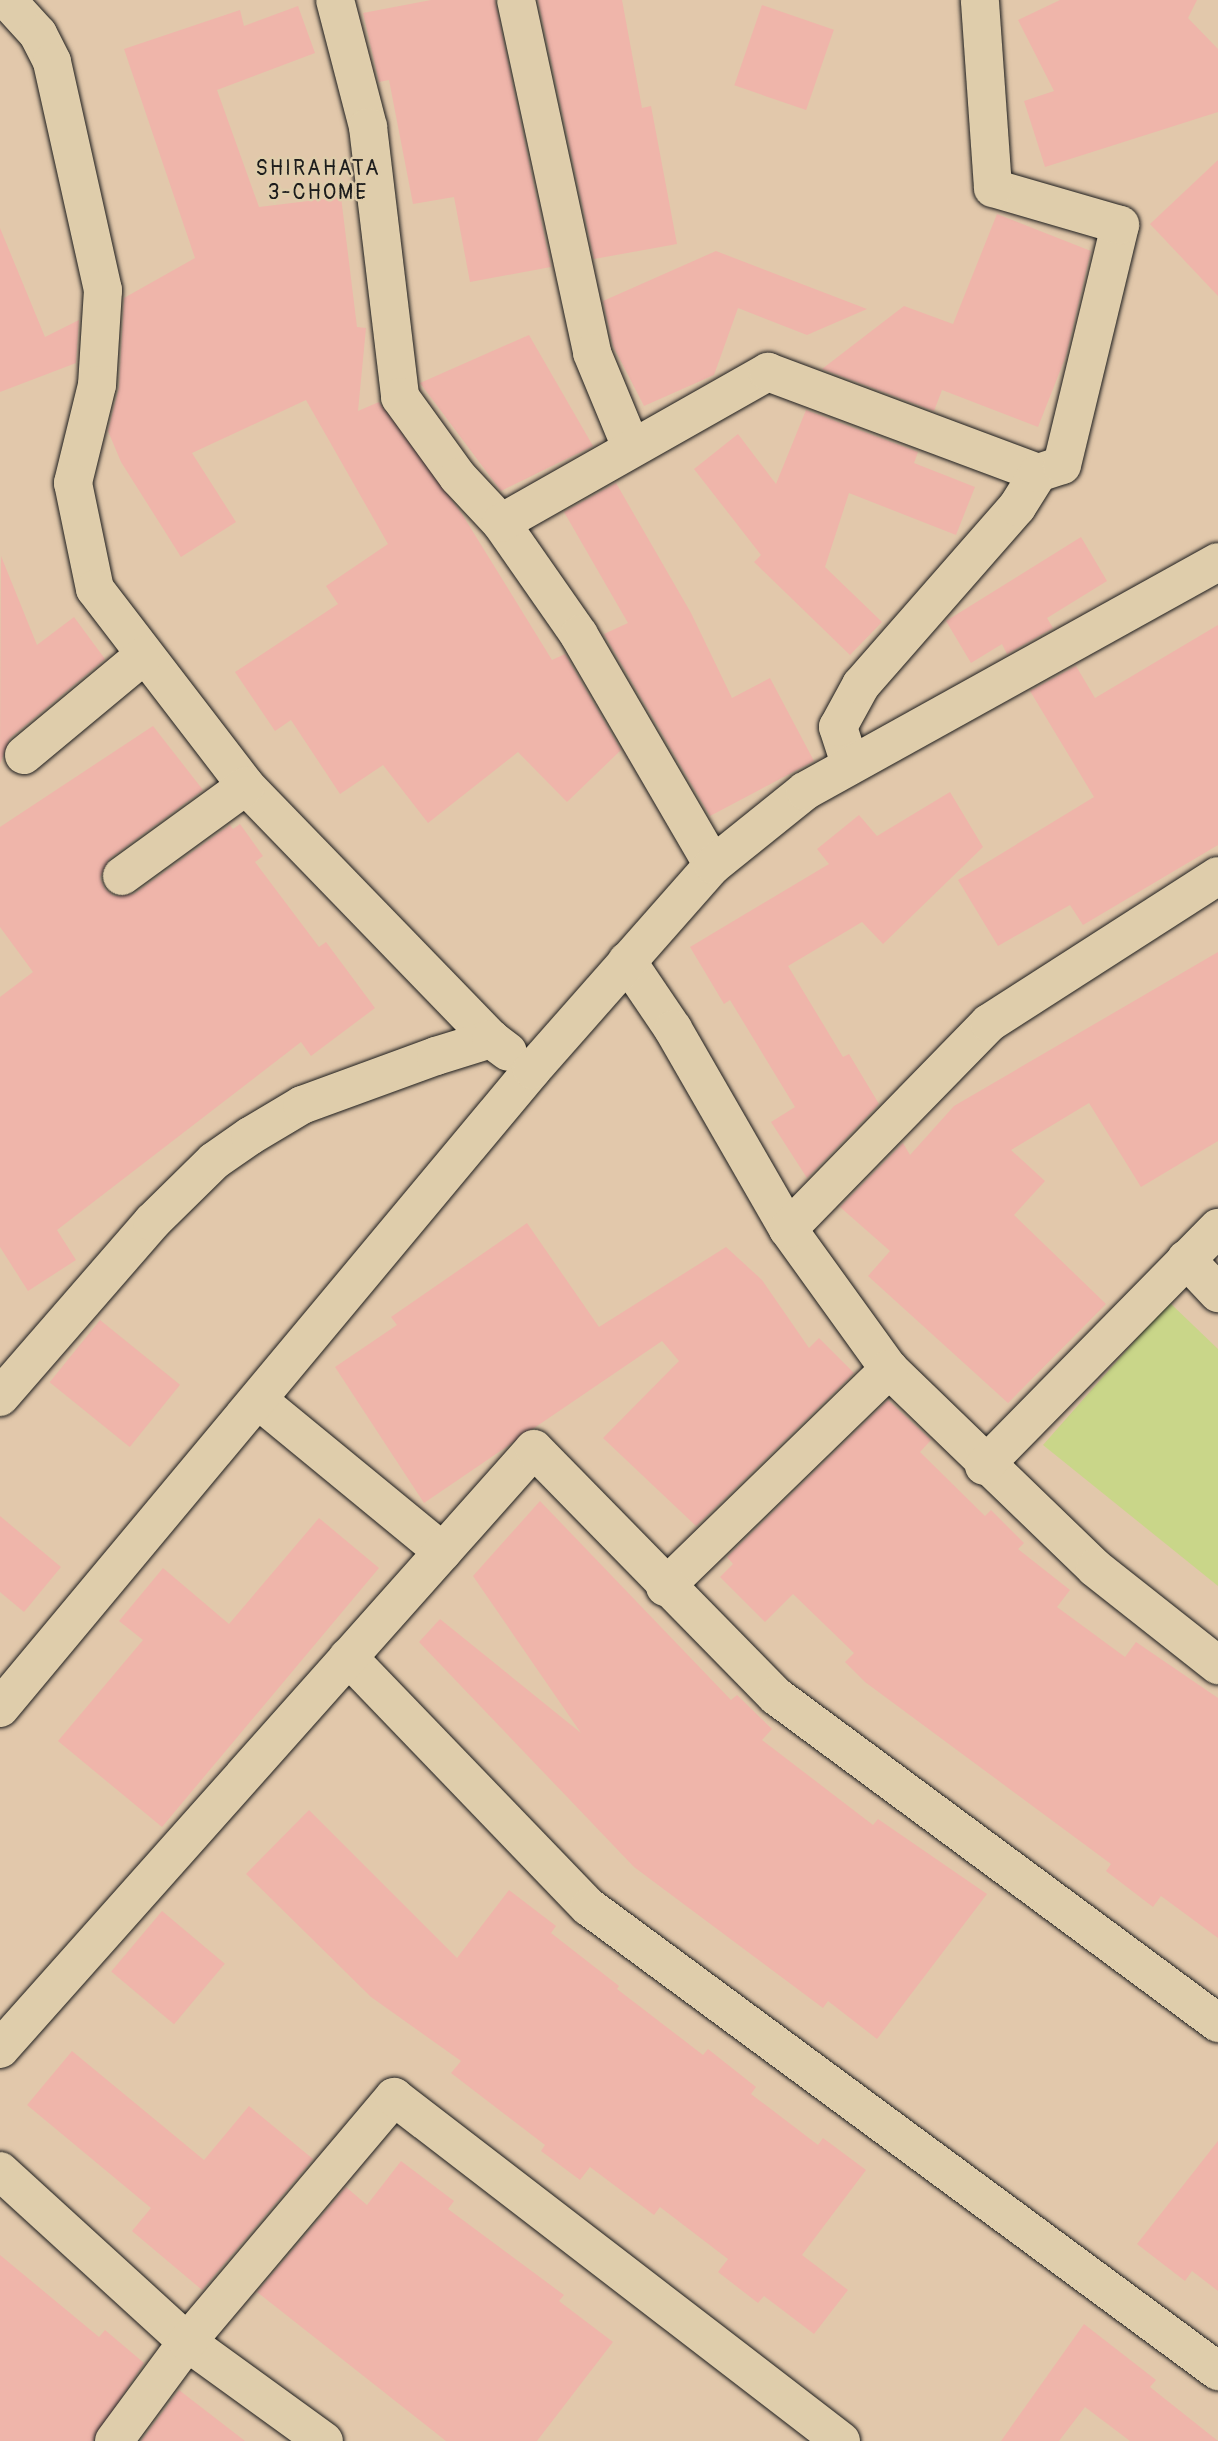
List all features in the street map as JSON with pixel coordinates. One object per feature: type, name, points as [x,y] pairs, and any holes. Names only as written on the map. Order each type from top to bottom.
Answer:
[{"type":"street","points":[[7,0],[38,34],[52,62],[103,290],[97,385],[74,483],[95,589],[143,656],[246,786],[491,1039],[532,1070]]},
{"type":"street","points":[[335,0],[368,127],[400,397],[458,477],[501,523],[579,635],[712,865]]},
{"type":"street","points":[[516,0],[573,279],[592,353],[631,447]]},
{"type":"street","points":[[501,523],[631,447],[768,372],[1038,473],[1062,465],[1120,225],[993,188],[980,0]]},
{"type":"street","points":[[850,764],[838,727],[861,685],[1017,507],[1038,473]]},
{"type":"street","points":[[0,1708],[532,1070],[712,865],[804,791],[1218,562]]},
{"type":"street","points":[[24,755],[143,656]]},
{"type":"street","points":[[122,876],[246,786]]},
{"type":"street","points":[[788,1229],[989,1023],[1218,876]]},
{"type":"street","points":[[627,961],[673,1029],[788,1229],[889,1369],[984,1466],[1096,1568],[1218,1665]]},
{"type":"street","points":[[0,1397],[152,1222],[214,1161],[302,1105],[491,1039]]},
{"type":"street","points":[[984,1466],[1218,1228]]},
{"type":"street","points":[[1186,1259],[1218,1293]]},
{"type":"street","points":[[665,1587],[889,1369]]},
{"type":"street","points":[[258,1400],[443,1552]]},
{"type":"street","points":[[0,2049],[534,1449],[665,1587],[776,1696],[1218,2023]]},
{"type":"street","points":[[348,1657],[589,1907],[1218,2371]]},
{"type":"street","points":[[114,2441],[187,2342],[394,2097],[841,2441]]},
{"type":"street","points":[[0,2171],[187,2342],[324,2441]]},
{"type":"green space","points":[[1169,1302],[1218,1349],[1218,1586],[1043,1445]]},
{"type":"building","points":[[431,0],[495,0],[551,267],[470,282],[454,197],[413,204],[389,80],[379,82],[363,13]]},
{"type":"building","points":[[538,0],[622,0],[642,108],[651,106],[677,244],[594,259]]},
{"type":"building","points":[[1060,0],[1197,0],[1188,18],[1218,49],[1218,112],[1045,167],[1024,101],[1054,91],[1018,20]]},
{"type":"building","points":[[762,5],[834,30],[806,110],[734,85]]},
{"type":"building","points":[[298,6],[315,53],[217,90],[259,207],[341,197],[357,327],[366,328],[358,411],[379,402],[462,514],[552,660],[565,654],[621,750],[567,802],[518,752],[428,823],[383,765],[340,794],[291,720],[275,731],[235,672],[338,604],[326,586],[388,544],[306,400],[192,453],[236,522],[181,557],[121,462],[108,431],[119,387],[124,298],[195,258],[124,49],[240,10],[244,26]]},
{"type":"building","points":[[1218,160],[1218,296],[1150,224]]},
{"type":"building","points":[[997,214],[1091,251],[1066,356],[1038,427],[942,390],[934,411],[822,369],[904,306],[953,324]]},
{"type":"building","points":[[0,228],[45,337],[79,320],[76,363],[0,392]]},
{"type":"building","points":[[716,251],[867,309],[807,335],[738,308],[714,375],[644,406],[613,346],[603,301]]},
{"type":"building","points":[[529,335],[593,446],[501,491],[420,383]]},
{"type":"building","points":[[806,410],[918,452],[914,463],[975,487],[956,535],[849,493],[825,567],[882,622],[850,655],[754,562],[761,555],[694,469],[738,434],[776,484]]},
{"type":"building","points":[[616,483],[691,613],[732,698],[770,678],[814,761],[710,816],[604,634],[628,623],[564,512]]},
{"type":"building","points":[[1081,537],[1107,581],[1047,618],[1053,628],[1007,654],[1002,644],[971,663],[946,621]]},
{"type":"building","points":[[1,556],[37,645],[74,617],[105,659],[10,738],[0,764]]},
{"type":"building","points":[[1218,625],[1218,845],[1083,925],[1070,905],[998,946],[958,880],[1094,797],[1030,691],[1076,666],[1095,698]]},
{"type":"building","points":[[153,726],[203,790],[109,859],[100,878],[105,889],[114,896],[134,894],[230,825],[233,829],[240,824],[263,856],[255,862],[319,947],[326,942],[375,1008],[311,1056],[301,1042],[57,1230],[76,1260],[28,1291],[0,1247],[0,997],[33,972],[0,927],[0,827]]},
{"type":"building","points":[[950,792],[983,847],[883,944],[862,922],[788,966],[843,1057],[849,1054],[879,1104],[807,1178],[771,1122],[795,1107],[730,1000],[724,1004],[690,947],[829,864],[817,849],[859,815],[877,836]]},
{"type":"building","points":[[1218,952],[1218,1141],[1141,1187],[1089,1103],[1011,1150],[1045,1181],[1014,1215],[1106,1304],[1008,1403],[868,1276],[890,1251],[840,1207],[903,1143],[910,1155],[954,1106]]},
{"type":"building","points":[[527,1223],[599,1327],[726,1247],[762,1280],[809,1348],[819,1338],[854,1373],[696,1526],[603,1438],[679,1361],[662,1341],[424,1503],[335,1367],[397,1325],[391,1317]]},
{"type":"building","points":[[100,1320],[180,1385],[130,1447],[50,1382]]},
{"type":"building","points":[[888,1400],[931,1440],[920,1452],[985,1516],[991,1510],[1024,1543],[1018,1549],[1070,1590],[1057,1607],[1125,1657],[1136,1642],[1218,1698],[1218,1938],[1161,1896],[1153,1907],[1106,1871],[1111,1864],[865,1682],[845,1662],[854,1653],[793,1594],[765,1622],[720,1577],[733,1564],[727,1557]]},
{"type":"building","points":[[540,1501],[731,1700],[737,1695],[772,1729],[762,1740],[873,1825],[878,1819],[987,1894],[877,2039],[828,2001],[823,2008],[634,1867],[419,1642],[440,1619],[581,1733],[473,1576]]},
{"type":"building","points":[[0,1516],[61,1567],[24,1612],[0,1592]]},
{"type":"building","points":[[319,1518],[379,1568],[162,1827],[58,1741],[143,1640],[119,1621],[163,1568],[229,1624]]},
{"type":"building","points":[[309,1810],[457,1958],[509,1890],[556,1926],[551,1933],[619,1986],[617,1989],[703,2055],[708,2049],[756,2087],[751,2094],[818,2145],[823,2138],[866,2170],[802,2255],[848,2290],[814,2334],[764,2296],[758,2303],[718,2272],[728,2259],[660,2207],[654,2215],[590,2167],[580,2180],[541,2151],[545,2145],[451,2073],[461,2061],[371,1997],[246,1874]]},
{"type":"building","points":[[162,1911],[225,1964],[174,2024],[111,1972]]},
{"type":"building","points":[[72,2051],[204,2160],[249,2106],[313,2159],[202,2290],[132,2231],[151,2208],[27,2105]]},
{"type":"building","points":[[1218,2141],[1218,2291],[1192,2271],[1185,2281],[1137,2244]]},
{"type":"building","points":[[401,2161],[454,2201],[448,2209],[564,2295],[559,2301],[613,2342],[537,2441],[446,2441],[257,2292],[346,2187],[367,2205]]},
{"type":"building","points":[[0,2255],[99,2337],[105,2330],[144,2363],[93,2441],[0,2441]]},
{"type":"building","points":[[1084,2324],[1156,2380],[1150,2387],[1218,2441],[1130,2441],[1085,2407],[1059,2441],[1001,2441]]},
{"type":"building","points":[[179,2390],[245,2441],[141,2441]]},
{"type":"district","name":"SHIRAHATA 3-CHOME","points":[[318,181]]}]
